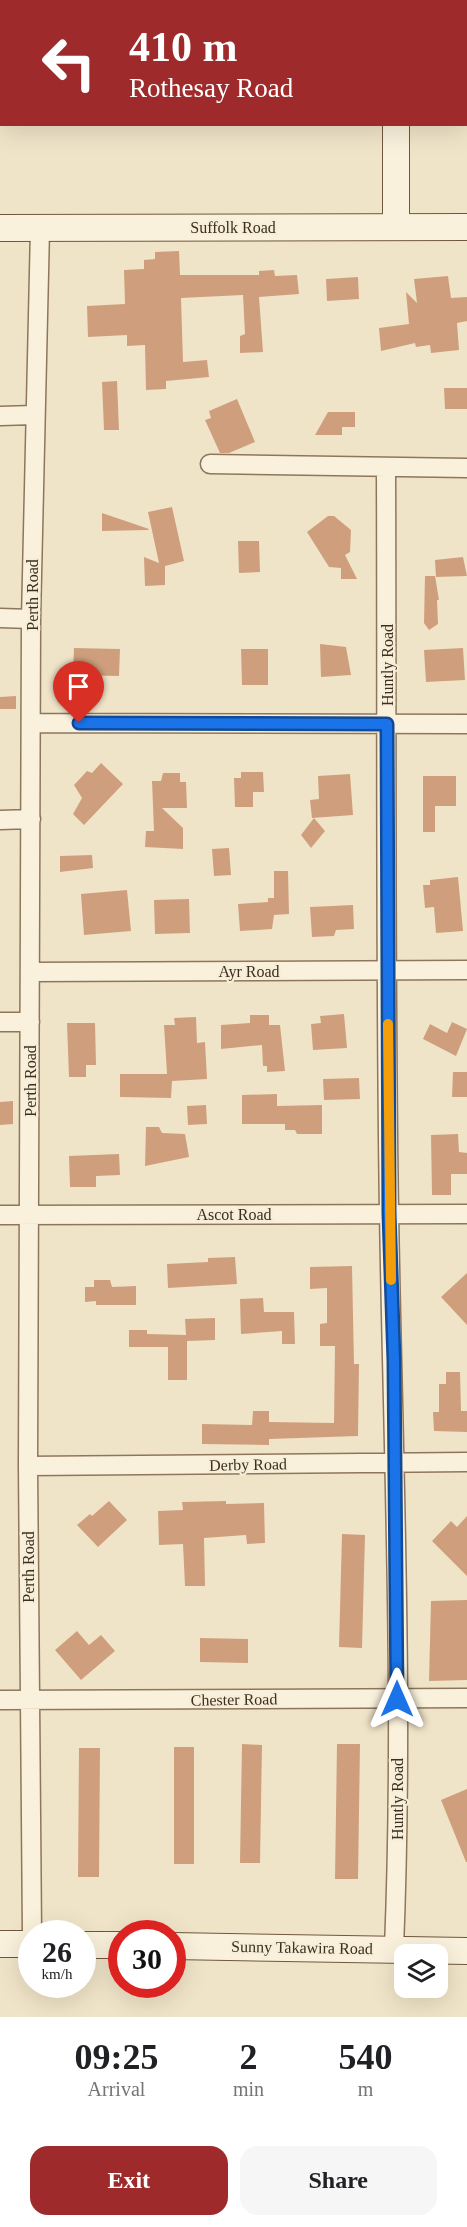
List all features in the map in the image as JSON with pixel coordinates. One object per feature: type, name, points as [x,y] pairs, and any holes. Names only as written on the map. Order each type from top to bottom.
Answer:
[{"type":"street","points":[[396,126],[396,227]]},
{"type":"street","name":"Suffolk Road","points":[[0,228],[467,226]]},
{"type":"street","name":"Perth Road","points":[[32,1920],[28,1700],[31,618],[40,229]]},
{"type":"street","points":[[0,416],[34,415]]},
{"type":"street","points":[[210,464],[467,468]]},
{"type":"street","name":"Huntly Road","points":[[386,467],[389,1213],[395,1462],[397,1699],[397,1871],[394,1944]]},
{"type":"street","points":[[0,618],[31,618]]},
{"type":"street","points":[[32,723],[467,724]]},
{"type":"street","points":[[0,820],[31,819]]},
{"type":"street","name":"Ayr Road","points":[[31,972],[467,970]]},
{"type":"street","points":[[0,1022],[30,1022]]},
{"type":"street","name":"Ascot Road","points":[[0,1215],[467,1214]]},
{"type":"street","name":"Derby Road","points":[[28,1466],[467,1462]]},
{"type":"street","name":"Chester Road","points":[[0,1700],[467,1698]]},
{"type":"street","points":[[0,1944],[18,1944]]},
{"type":"street","name":"Sunny Takawira Road","points":[[186,1946],[394,1948]]},
{"type":"street","name":"Sunny Takawira Road","points":[[448,1950],[467,1951]]},
{"type":"building","points":[[179,251],[180,275],[259,275],[259,271],[274,270],[275,276],[297,275],[299,294],[259,297],[263,352],[240,353],[240,336],[245,334],[243,295],[181,298],[183,362],[207,360],[209,377],[166,381],[166,389],[146,390],[145,345],[127,346],[127,335],[88,337],[87,306],[125,304],[124,270],[144,269],[144,260],[155,259],[155,252]]},
{"type":"building","points":[[448,276],[451,298],[467,297],[467,321],[457,323],[459,350],[431,353],[430,345],[416,347],[415,343],[381,351],[379,328],[409,324],[406,292],[417,303],[414,279]]},
{"type":"building","points":[[358,277],[359,299],[327,301],[326,279]]},
{"type":"building","points":[[117,381],[119,430],[104,430],[102,382]]},
{"type":"building","points":[[444,388],[467,388],[467,409],[445,409]]},
{"type":"building","points":[[237,399],[255,442],[229,453],[220,453],[205,420],[211,418],[209,411]]},
{"type":"building","points":[[328,412],[355,412],[355,427],[342,427],[342,435],[315,435]]},
{"type":"building","points":[[172,507],[184,561],[165,566],[165,585],[145,586],[144,557],[159,563],[148,512]]},
{"type":"building","points":[[102,513],[149,529],[102,531]]},
{"type":"building","points":[[328,516],[334,516],[351,530],[350,552],[345,555],[357,579],[341,579],[341,568],[329,567],[307,532]]},
{"type":"building","points":[[238,541],[259,541],[260,572],[239,573]]},
{"type":"building","points":[[463,557],[467,576],[436,577],[435,560]]},
{"type":"building","points":[[425,576],[435,576],[439,600],[437,600],[438,624],[429,630],[424,623]]},
{"type":"building","points":[[320,644],[346,647],[351,675],[321,677]]},
{"type":"building","points":[[74,648],[120,649],[119,676],[73,675]]},
{"type":"building","points":[[463,648],[465,680],[426,682],[424,650]]},
{"type":"building","points":[[241,649],[268,649],[268,685],[242,685]]},
{"type":"building","points":[[16,696],[16,709],[0,709],[0,697]]},
{"type":"building","points":[[101,763],[123,784],[84,825],[73,814],[82,798],[74,785],[87,771],[92,773]]},
{"type":"building","points":[[241,772],[263,772],[264,792],[253,792],[253,807],[235,807],[234,778],[241,778]]},
{"type":"building","points":[[163,773],[180,773],[180,782],[186,782],[187,808],[162,808],[183,828],[183,849],[145,847],[146,831],[154,831],[152,781],[161,781]]},
{"type":"building","points":[[350,774],[353,815],[312,818],[310,800],[319,799],[318,776]]},
{"type":"building","points":[[423,776],[456,776],[456,806],[435,806],[435,832],[423,832]]},
{"type":"building","points":[[314,818],[325,831],[311,848],[301,835]]},
{"type":"building","points":[[229,848],[231,875],[214,876],[212,849]]},
{"type":"building","points":[[92,855],[93,868],[60,872],[60,856]]},
{"type":"building","points":[[274,871],[288,871],[289,914],[274,915],[272,929],[240,931],[238,904],[268,902],[268,898],[274,898]]},
{"type":"building","points":[[458,877],[463,931],[436,933],[434,907],[425,908],[423,885],[430,885],[430,880]]},
{"type":"building","points":[[127,890],[131,931],[84,935],[81,894]]},
{"type":"building","points":[[189,899],[190,933],[155,934],[154,900]]},
{"type":"building","points":[[353,905],[354,929],[336,930],[334,936],[312,937],[310,907]]},
{"type":"building","points":[[344,1014],[347,1048],[313,1050],[311,1024],[321,1023],[320,1016]]},
{"type":"building","points":[[250,1015],[269,1015],[269,1025],[280,1025],[285,1071],[267,1072],[267,1066],[263,1066],[262,1045],[221,1049],[221,1025],[250,1023]]},
{"type":"building","points":[[196,1017],[197,1043],[205,1042],[207,1079],[172,1081],[171,1098],[120,1097],[120,1074],[167,1074],[164,1025],[175,1025],[174,1018]]},
{"type":"building","points":[[452,1022],[467,1029],[456,1056],[423,1039],[430,1024],[447,1033]]},
{"type":"building","points":[[67,1023],[95,1023],[96,1065],[86,1065],[86,1077],[69,1077]]},
{"type":"building","points":[[453,1072],[467,1072],[467,1097],[452,1097]]},
{"type":"building","points":[[359,1078],[360,1099],[324,1100],[323,1079]]},
{"type":"building","points":[[277,1094],[277,1106],[322,1105],[322,1134],[297,1134],[295,1130],[285,1130],[285,1124],[242,1124],[242,1095]]},
{"type":"building","points":[[13,1101],[13,1124],[0,1125],[0,1102]]},
{"type":"building","points":[[206,1105],[207,1124],[188,1125],[187,1106]]},
{"type":"building","points":[[146,1127],[159,1127],[162,1133],[185,1134],[189,1157],[145,1166]]},
{"type":"building","points":[[458,1134],[459,1152],[467,1153],[467,1174],[451,1174],[451,1195],[432,1195],[431,1135]]},
{"type":"building","points":[[119,1154],[120,1175],[96,1176],[96,1187],[70,1187],[69,1156]]},
{"type":"building","points":[[235,1257],[237,1284],[168,1288],[167,1264],[208,1262],[208,1258]]},
{"type":"building","points":[[352,1266],[354,1364],[359,1364],[358,1436],[269,1439],[269,1445],[202,1444],[202,1424],[252,1425],[253,1411],[269,1411],[269,1422],[334,1423],[335,1346],[320,1346],[320,1324],[327,1323],[327,1288],[310,1289],[310,1267]]},
{"type":"building","points":[[467,1273],[467,1325],[441,1297]]},
{"type":"building","points":[[94,1280],[110,1280],[112,1287],[136,1286],[136,1305],[96,1305],[96,1301],[85,1302],[85,1287],[94,1287]]},
{"type":"building","points":[[263,1298],[264,1312],[294,1312],[295,1344],[282,1344],[282,1331],[241,1334],[240,1299]]},
{"type":"building","points":[[215,1318],[215,1340],[187,1341],[187,1380],[168,1380],[168,1347],[129,1347],[129,1330],[147,1330],[147,1334],[186,1335],[185,1319]]},
{"type":"building","points":[[446,1372],[460,1372],[461,1411],[467,1411],[467,1432],[434,1431],[433,1412],[439,1412],[439,1384],[446,1384]]},
{"type":"building","points":[[109,1501],[127,1520],[98,1547],[77,1525]]},
{"type":"building","points":[[226,1501],[226,1504],[264,1503],[265,1543],[247,1544],[246,1535],[204,1538],[205,1586],[185,1586],[183,1544],[159,1545],[158,1511],[183,1510],[182,1502]]},
{"type":"building","points":[[467,1516],[467,1576],[432,1541],[451,1521],[457,1527]]},
{"type":"building","points":[[342,1534],[365,1535],[362,1648],[339,1647]]},
{"type":"building","points":[[467,1600],[467,1680],[429,1681],[431,1601]]},
{"type":"building","points":[[77,1631],[89,1645],[101,1635],[115,1651],[81,1680],[55,1650]]},
{"type":"building","points":[[200,1638],[248,1639],[248,1663],[200,1662]]},
{"type":"building","points":[[242,1744],[262,1745],[260,1863],[240,1863]]},
{"type":"building","points":[[337,1744],[360,1744],[358,1879],[335,1879]]},
{"type":"building","points":[[174,1747],[194,1747],[194,1864],[174,1864]]},
{"type":"building","points":[[79,1748],[100,1748],[99,1877],[78,1877]]},
{"type":"building","points":[[467,1789],[467,1862],[466,1862],[441,1800]]},
{"type":"slow traffic","points":[[388,1024],[391,1280]]},
{"type":"route","points":[[79,723],[387,724],[389,1213],[394,1360],[397,1699]]}]
